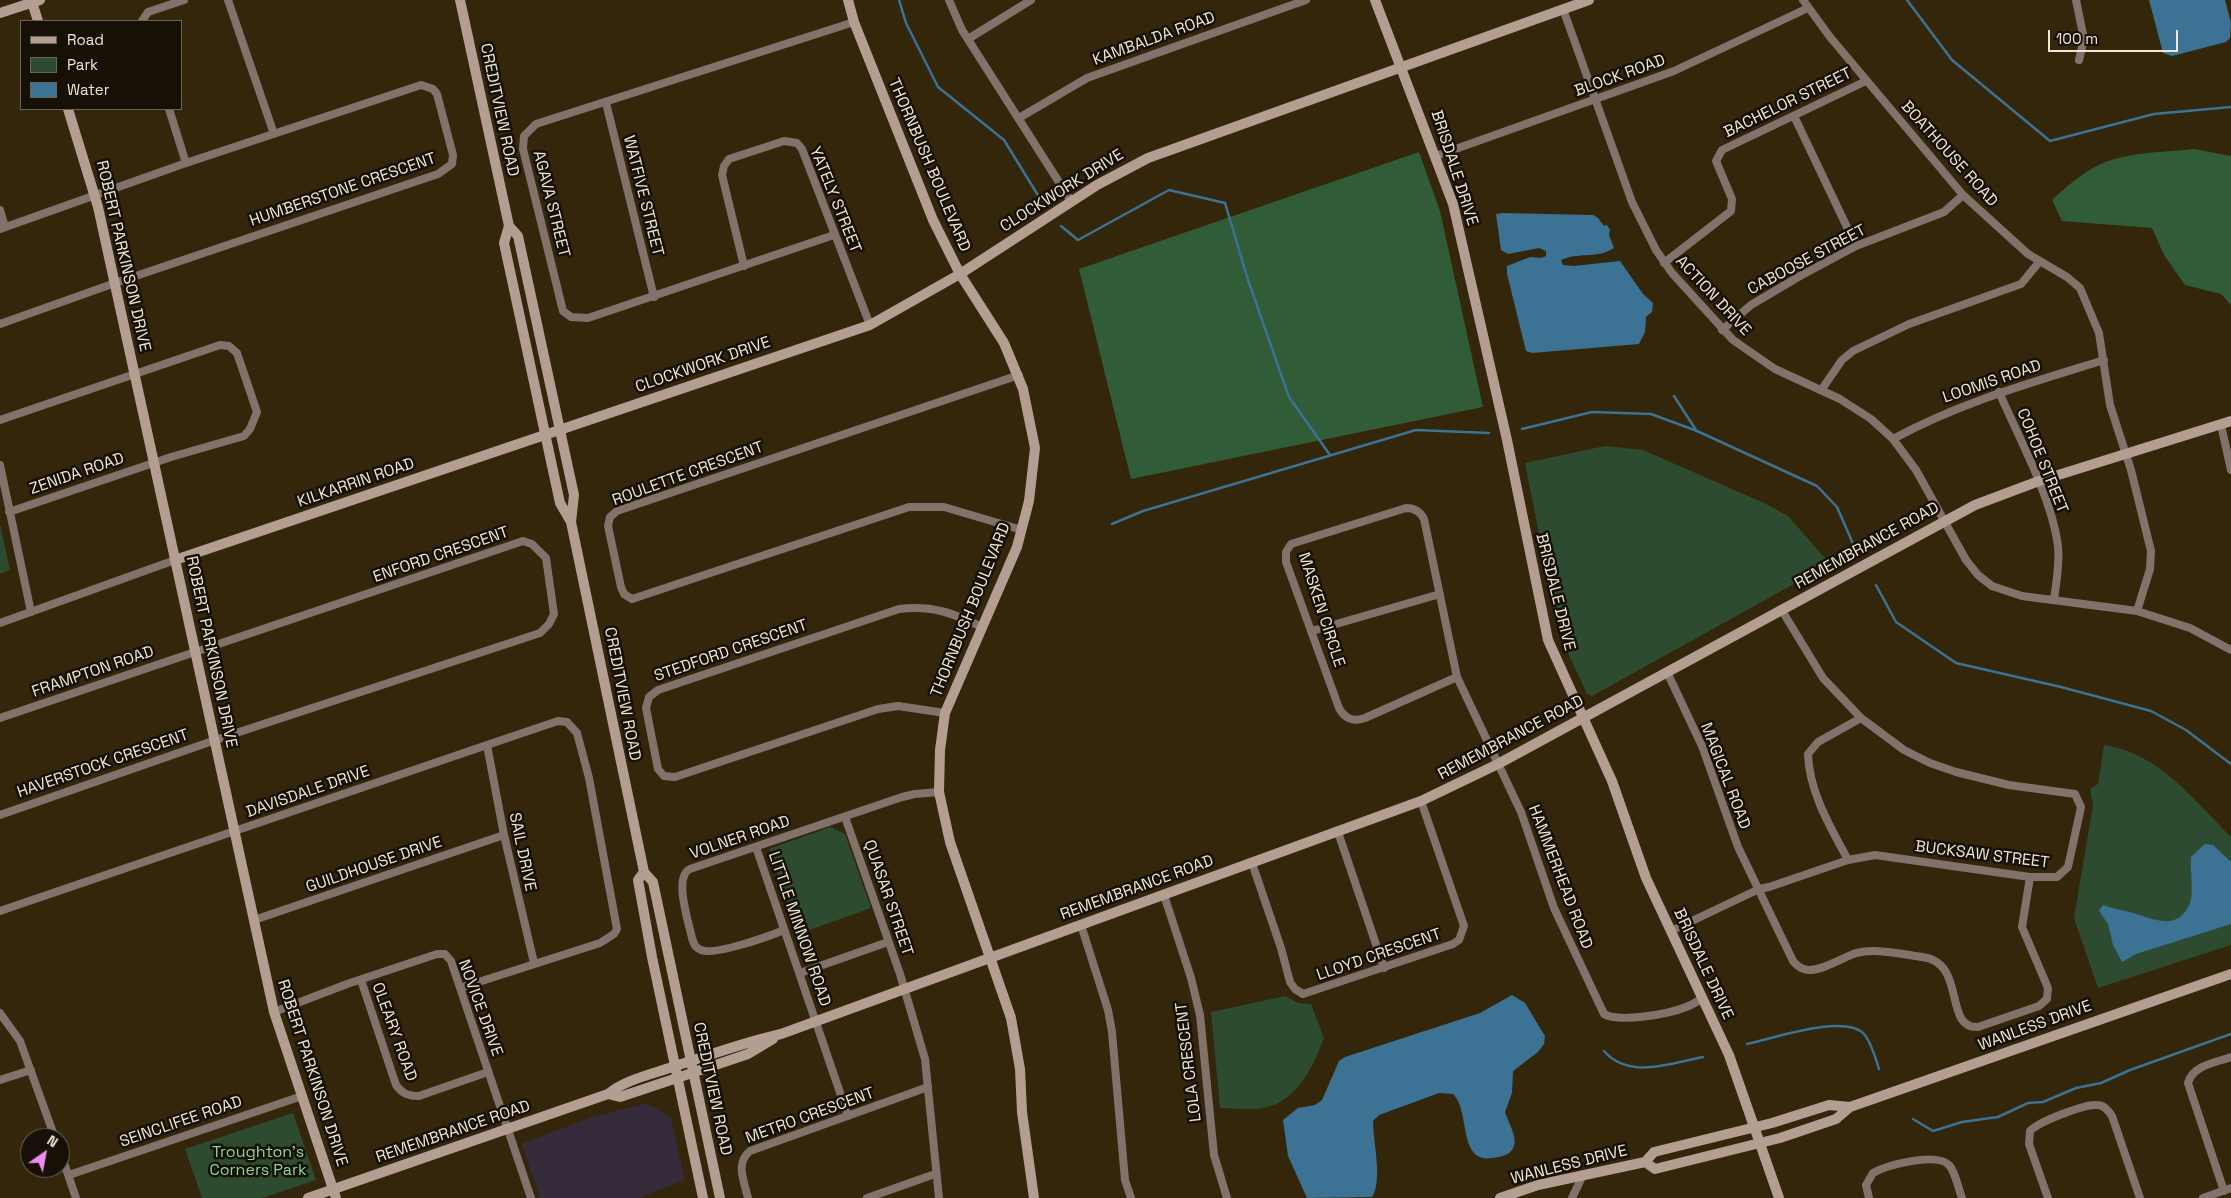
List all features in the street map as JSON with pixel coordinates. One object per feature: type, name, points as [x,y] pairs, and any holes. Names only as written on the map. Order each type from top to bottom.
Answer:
[{"type":"street","points":[[143,20],[148,12],[184,0]]},
{"type":"street","points":[[228,0],[274,134]]},
{"type":"street","name":"CREDITVIEW ROAD","points":[[460,0],[508,226],[504,243],[560,503],[571,522]]},
{"type":"street","name":"THORNBUSH BOULEVARD","points":[[848,0],[854,22],[933,220],[960,274],[1004,343],[1019,375],[1035,448],[1029,501],[1017,547],[945,713],[940,750],[939,792],[950,842],[1011,1018],[1020,1069],[1022,1112],[1034,1198]]},
{"type":"street","points":[[949,0],[955,16],[968,39],[1070,201]]},
{"type":"street","points":[[968,39],[1031,0]]},
{"type":"street","name":"KAMBALDA ROAD","points":[[1019,118],[1087,78],[1306,0]]},
{"type":"street","name":"BRISDALE DRIVE","points":[[1375,0],[1436,156],[1459,228],[1507,440],[1548,640],[1612,781],[1646,878],[1729,1055],[1778,1198]]},
{"type":"street","name":"CLOCKWORK DRIVE","points":[[546,434],[870,325],[960,274],[1070,201],[1122,170],[1148,158],[1589,0]]},
{"type":"street","name":"BOATHOUSE ROAD","points":[[1802,0],[1866,81],[1963,195],[2000,230],[2040,261],[2067,277],[2080,288],[2099,333],[2110,405],[2143,513],[2151,551],[2150,568],[2137,611]]},
{"type":"street","points":[[2076,0],[2084,39],[2078,60]]},
{"type":"street","points":[[0,13],[36,1],[38,20]]},
{"type":"street","name":"BLOCK ROAD","points":[[1436,156],[1674,71],[1808,8]]},
{"type":"street","name":"ACTION DRIVE","points":[[1563,10],[1632,202],[1664,262],[1722,330],[1761,361],[1858,409],[1893,439],[1916,470],[1973,569],[1992,586],[2012,594],[2137,611],[2190,628],[2231,650]]},
{"type":"street","name":"AGAVA STREET","points":[[834,236],[588,318],[571,317],[563,311],[523,149],[524,136],[536,124],[854,22]]},
{"type":"street","name":"BACHELOR STREET","points":[[1664,262],[1730,211],[1732,198],[1717,168],[1718,155],[1729,147],[1866,81]]},
{"type":"street","name":"HUMBERSTONE CRESCENT","points":[[2,228],[421,85],[433,89],[437,94],[453,155],[452,164],[438,174],[115,283]]},
{"type":"street","name":"WATFIVE STREET","points":[[606,103],[654,297]]},
{"type":"street","name":"ROBERT PARKINSON DRIVE","points":[[68,110],[96,196],[274,1012],[335,1194]]},
{"type":"street","points":[[169,110],[186,164]]},
{"type":"street","points":[[1794,116],[1856,246]]},
{"type":"street","name":"YATELY STREET","points":[[744,266],[722,175],[724,166],[729,159],[784,141],[797,143],[802,150],[870,325]]},
{"type":"street","name":"CABOOSE STREET","points":[[1722,330],[1751,305],[1780,286],[1856,246],[1944,212],[1963,195]]},
{"type":"street","points":[[0,210],[2,228]]},
{"type":"street","name":"CREDITVIEW ROAD","points":[[508,226],[518,236],[561,429],[574,494],[571,522],[644,872],[653,882],[720,1198]]},
{"type":"street","points":[[1822,390],[1842,360],[1853,351],[1918,321],[2021,284],[2040,261]]},
{"type":"street","points":[[0,324],[115,283]]},
{"type":"street","name":"ZENIDA ROAD","points":[[9,512],[154,462],[244,436],[255,421],[257,412],[238,353],[229,346],[220,345],[135,375]]},
{"type":"street","name":"LOOMIS ROAD","points":[[1893,439],[1947,411],[1999,392],[2104,360]]},
{"type":"street","points":[[0,420],[135,375]]},
{"type":"street","name":"ROULETTE CRESCENT","points":[[1019,375],[618,511],[608,521],[621,586],[624,594],[632,599],[909,508],[944,507],[1022,530]]},
{"type":"street","name":"COHOE STREET","points":[[1999,392],[2039,481],[2058,545],[2054,600]]},
{"type":"street","points":[[2226,423],[2231,470]]},
{"type":"street","name":"REMEMBRANCE ROAD","points":[[308,1198],[335,1194],[507,1129],[608,1094],[617,1086],[745,1042],[781,1034],[1420,801],[1498,764],[1944,520],[1975,505],[2039,481],[2226,423]]},
{"type":"street","name":"KILKARRIN ROAD","points":[[175,560],[546,434]]},
{"type":"street","points":[[0,465],[31,612]]},
{"type":"street","name":"MASKEN CIRCLE","points":[[1457,677],[1365,718],[1350,719],[1342,714],[1286,562],[1288,548],[1294,541],[1406,508],[1416,510],[1424,518],[1457,677],[1498,764]]},
{"type":"street","name":"ENFORD CRESCENT","points":[[195,652],[523,541],[532,544],[546,558],[554,614],[549,624],[540,632],[214,740]]},
{"type":"street","points":[[0,623],[175,560]]},
{"type":"street","points":[[1312,631],[1440,594]]},
{"type":"street","name":"STEDFORD CRESCENT","points":[[945,713],[898,706],[878,709],[675,777],[664,776],[658,769],[646,708],[648,697],[658,690],[898,609],[931,608],[956,615],[982,627]]},
{"type":"street","name":"BUCKSAW STREET","points":[[1671,931],[1758,889],[1848,860],[1875,856],[2030,877],[2057,877],[2068,867],[2081,807],[2074,794],[2008,785],[1930,763],[1889,740],[1861,718],[1823,678],[1781,609]]},
{"type":"street","name":"FRAMPTON ROAD","points":[[0,718],[195,652]]},
{"type":"street","name":"MAGICAL ROAD","points":[[1667,672],[1702,746],[1731,831],[1797,965],[1802,968],[1815,969],[1859,953],[1878,951],[1930,958],[1946,969],[1961,1018],[1968,1026],[1973,1027],[2039,1006],[2047,999],[2047,983],[2022,927],[2030,877]]},
{"type":"street","points":[[1848,860],[1817,794],[1809,770],[1808,754],[1818,742],[1861,718]]},
{"type":"street","name":"DAVISDALE DRIVE","points":[[0,911],[558,721],[567,722],[577,733],[589,778],[616,929],[614,934],[600,943],[534,964]]},
{"type":"street","name":"HAVERSTOCK CRESCENT","points":[[0,815],[214,740]]},
{"type":"street","name":"SAIL DRIVE","points":[[487,745],[504,835],[534,964]]},
{"type":"street","name":"HAMMERHEAD ROAD","points":[[1498,764],[1521,812],[1561,924],[1604,1014],[1617,1018],[1669,1012],[1687,1007],[1703,998]]},
{"type":"street","name":"VOLNER ROAD","points":[[784,930],[756,940],[708,951],[695,946],[681,885],[685,871],[915,794],[939,792]]},
{"type":"street","name":"LLOYD CRESCENT","points":[[1252,863],[1290,982],[1295,989],[1303,994],[1453,944],[1463,934],[1464,926],[1420,801]]},
{"type":"street","name":"QUASAR STREET","points":[[845,817],[904,989],[925,1059],[938,1198]]},
{"type":"street","points":[[1338,832],[1384,968]]},
{"type":"street","name":"GUILDHOUSE DRIVE","points":[[254,920],[504,835]]},
{"type":"street","name":"LITTLE MINNOW ROAD","points":[[756,847],[848,1116]]},
{"type":"street","name":"CREDITVIEW ROAD","points":[[644,872],[638,880],[703,1198]]},
{"type":"street","name":"LOLA CRESCENT","points":[[1164,895],[1191,978],[1200,1014],[1214,1155],[1227,1198]]},
{"type":"street","points":[[1081,925],[1108,1010],[1112,1032],[1125,1180],[1131,1198]]},
{"type":"street","points":[[800,973],[888,942]]},
{"type":"street","name":"NOVICE DRIVE","points":[[274,1012],[360,980],[437,954],[445,954],[451,961],[531,1198]]},
{"type":"street","points":[[460,988],[534,964]]},
{"type":"street","name":"WANLESS DRIVE","points":[[1646,1162],[1655,1169],[1760,1144],[1836,1119],[1850,1107],[2231,974]]},
{"type":"street","name":"OLEARY ROAD","points":[[360,980],[396,1085],[407,1096],[419,1096],[488,1072]]},
{"type":"street","points":[[0,1013],[20,1041],[51,1128]]},
{"type":"street","name":"REMEMBRANCE ROAD","points":[[608,1094],[620,1097],[748,1054],[781,1034]]},
{"type":"street","points":[[2204,1198],[2228,1190],[2188,1083],[2193,1072],[2231,1057]]},
{"type":"street","points":[[0,1080],[31,1070]]},
{"type":"street","name":"METRO CRESCENT","points":[[748,1198],[740,1166],[742,1157],[750,1151],[928,1087]]},
{"type":"street","name":"SEINCLIFEE ROAD","points":[[70,1174],[302,1096]]},
{"type":"street","name":"WANLESS DRIVE","points":[[1500,1198],[1538,1185],[1646,1162],[1654,1152],[1754,1128],[1829,1105],[1850,1107]]},
{"type":"street","points":[[2048,1198],[2029,1144],[2030,1131],[2040,1123],[2096,1105],[2107,1109],[2112,1116],[2140,1198]]},
{"type":"street","points":[[1869,1198],[1866,1185],[1873,1173],[1906,1162],[1941,1160],[1948,1164],[1952,1170],[1962,1198]]},
{"type":"street","points":[[696,1166],[705,1168],[716,1184]]},
{"type":"street","points":[[867,1198],[935,1174]]},
{"type":"street","points":[[1572,1198],[1583,1175]]},
{"type":"street","points":[[69,1178],[76,1198]]},
{"type":"shaded area","points":[[647,1103],[671,1118],[685,1180],[638,1198],[540,1198],[522,1144],[589,1118]]},
{"type":"green space","points":[[2195,149],[2231,156],[2231,305],[2221,294],[2185,285],[2164,255],[2152,228],[2062,221],[2052,200],[2080,176],[2109,161],[2146,153]]},
{"type":"green space","points":[[1419,152],[1440,211],[1483,407],[1131,479],[1079,269]]},
{"type":"green space","points":[[1605,446],[1643,450],[1764,503],[1788,516],[1830,564],[1592,696],[1587,694],[1564,644],[1555,615],[1525,463]]},
{"type":"green space","points":[[0,525],[10,570],[0,574]]},
{"type":"green space","points":[[2104,745],[2124,750],[2159,768],[2189,794],[2231,837],[2231,945],[2098,988],[2074,918],[2093,805],[2090,789],[2098,784]]},
{"type":"green space","points":[[830,827],[845,834],[871,908],[798,934],[769,849]]},
{"type":"green space","points":[[1286,996],[1298,1003],[1311,1004],[1324,1038],[1310,1070],[1296,1089],[1278,1103],[1256,1109],[1220,1108],[1211,1012]]},
{"type":"green space","name":"Troughton's Corners Park","points":[[293,1113],[316,1180],[262,1198],[202,1198],[185,1149]]},
{"type":"water","points":[[2149,0],[2225,0],[2231,23],[2230,38],[2226,42],[2172,56],[2163,53]]},
{"type":"water","points":[[1496,214],[1593,215],[1604,226],[1607,225],[1614,248],[1595,255],[1574,256],[1561,260],[1563,265],[1574,266],[1620,261],[1643,294],[1653,303],[1652,312],[1646,317],[1645,332],[1639,344],[1532,353],[1526,351],[1507,274],[1507,266],[1530,257],[1541,258],[1546,256],[1546,251],[1539,248],[1508,254],[1501,250]]},
{"type":"water","points":[[2205,844],[2213,845],[2231,862],[2231,924],[2136,954],[2122,962],[2113,945],[2108,924],[2099,911],[2103,905],[2157,920],[2165,921],[2179,918],[2185,912],[2191,898],[2191,857]]},
{"type":"water","points":[[1512,995],[1525,1003],[1545,1036],[1544,1044],[1538,1052],[1513,1071],[1512,1093],[1505,1112],[1515,1140],[1515,1144],[1510,1152],[1493,1158],[1482,1158],[1474,1153],[1469,1145],[1458,1102],[1453,1094],[1439,1093],[1379,1115],[1373,1121],[1377,1181],[1372,1197],[1307,1198],[1288,1156],[1283,1120],[1298,1108],[1315,1105],[1322,1100],[1339,1061],[1345,1057],[1480,1013]]},
{"type":"waterway","points":[[899,0],[906,23],[938,87],[1004,140],[1039,197]]},
{"type":"waterway","points":[[1907,0],[1952,60],[2050,141],[2154,114],[2231,107]]},
{"type":"waterway","points":[[1061,226],[1078,240],[1169,190],[1225,203],[1248,280],[1289,397],[1330,455]]},
{"type":"waterway","points":[[1674,396],[1696,430]]},
{"type":"waterway","points":[[1522,429],[1592,412],[1651,414],[1697,431],[1817,486],[1837,507],[1854,546]]},
{"type":"waterway","points":[[1112,524],[1143,511],[1416,430],[1489,433]]},
{"type":"waterway","points":[[1876,585],[1896,622],[1956,663],[2061,687],[2151,711],[2186,730],[2231,764]]},
{"type":"waterway","points":[[1747,1044],[1808,1029],[1841,1026],[1855,1028],[1867,1037],[1879,1069]]},
{"type":"waterway","points":[[1913,1119],[1933,1131],[1962,1122],[1998,1117],[2028,1103],[2043,1102],[2076,1088],[2101,1083],[2130,1070],[2231,1034]]},
{"type":"waterway","points":[[1604,1051],[1614,1060],[1638,1067],[1651,1067],[1703,1057]]}]
